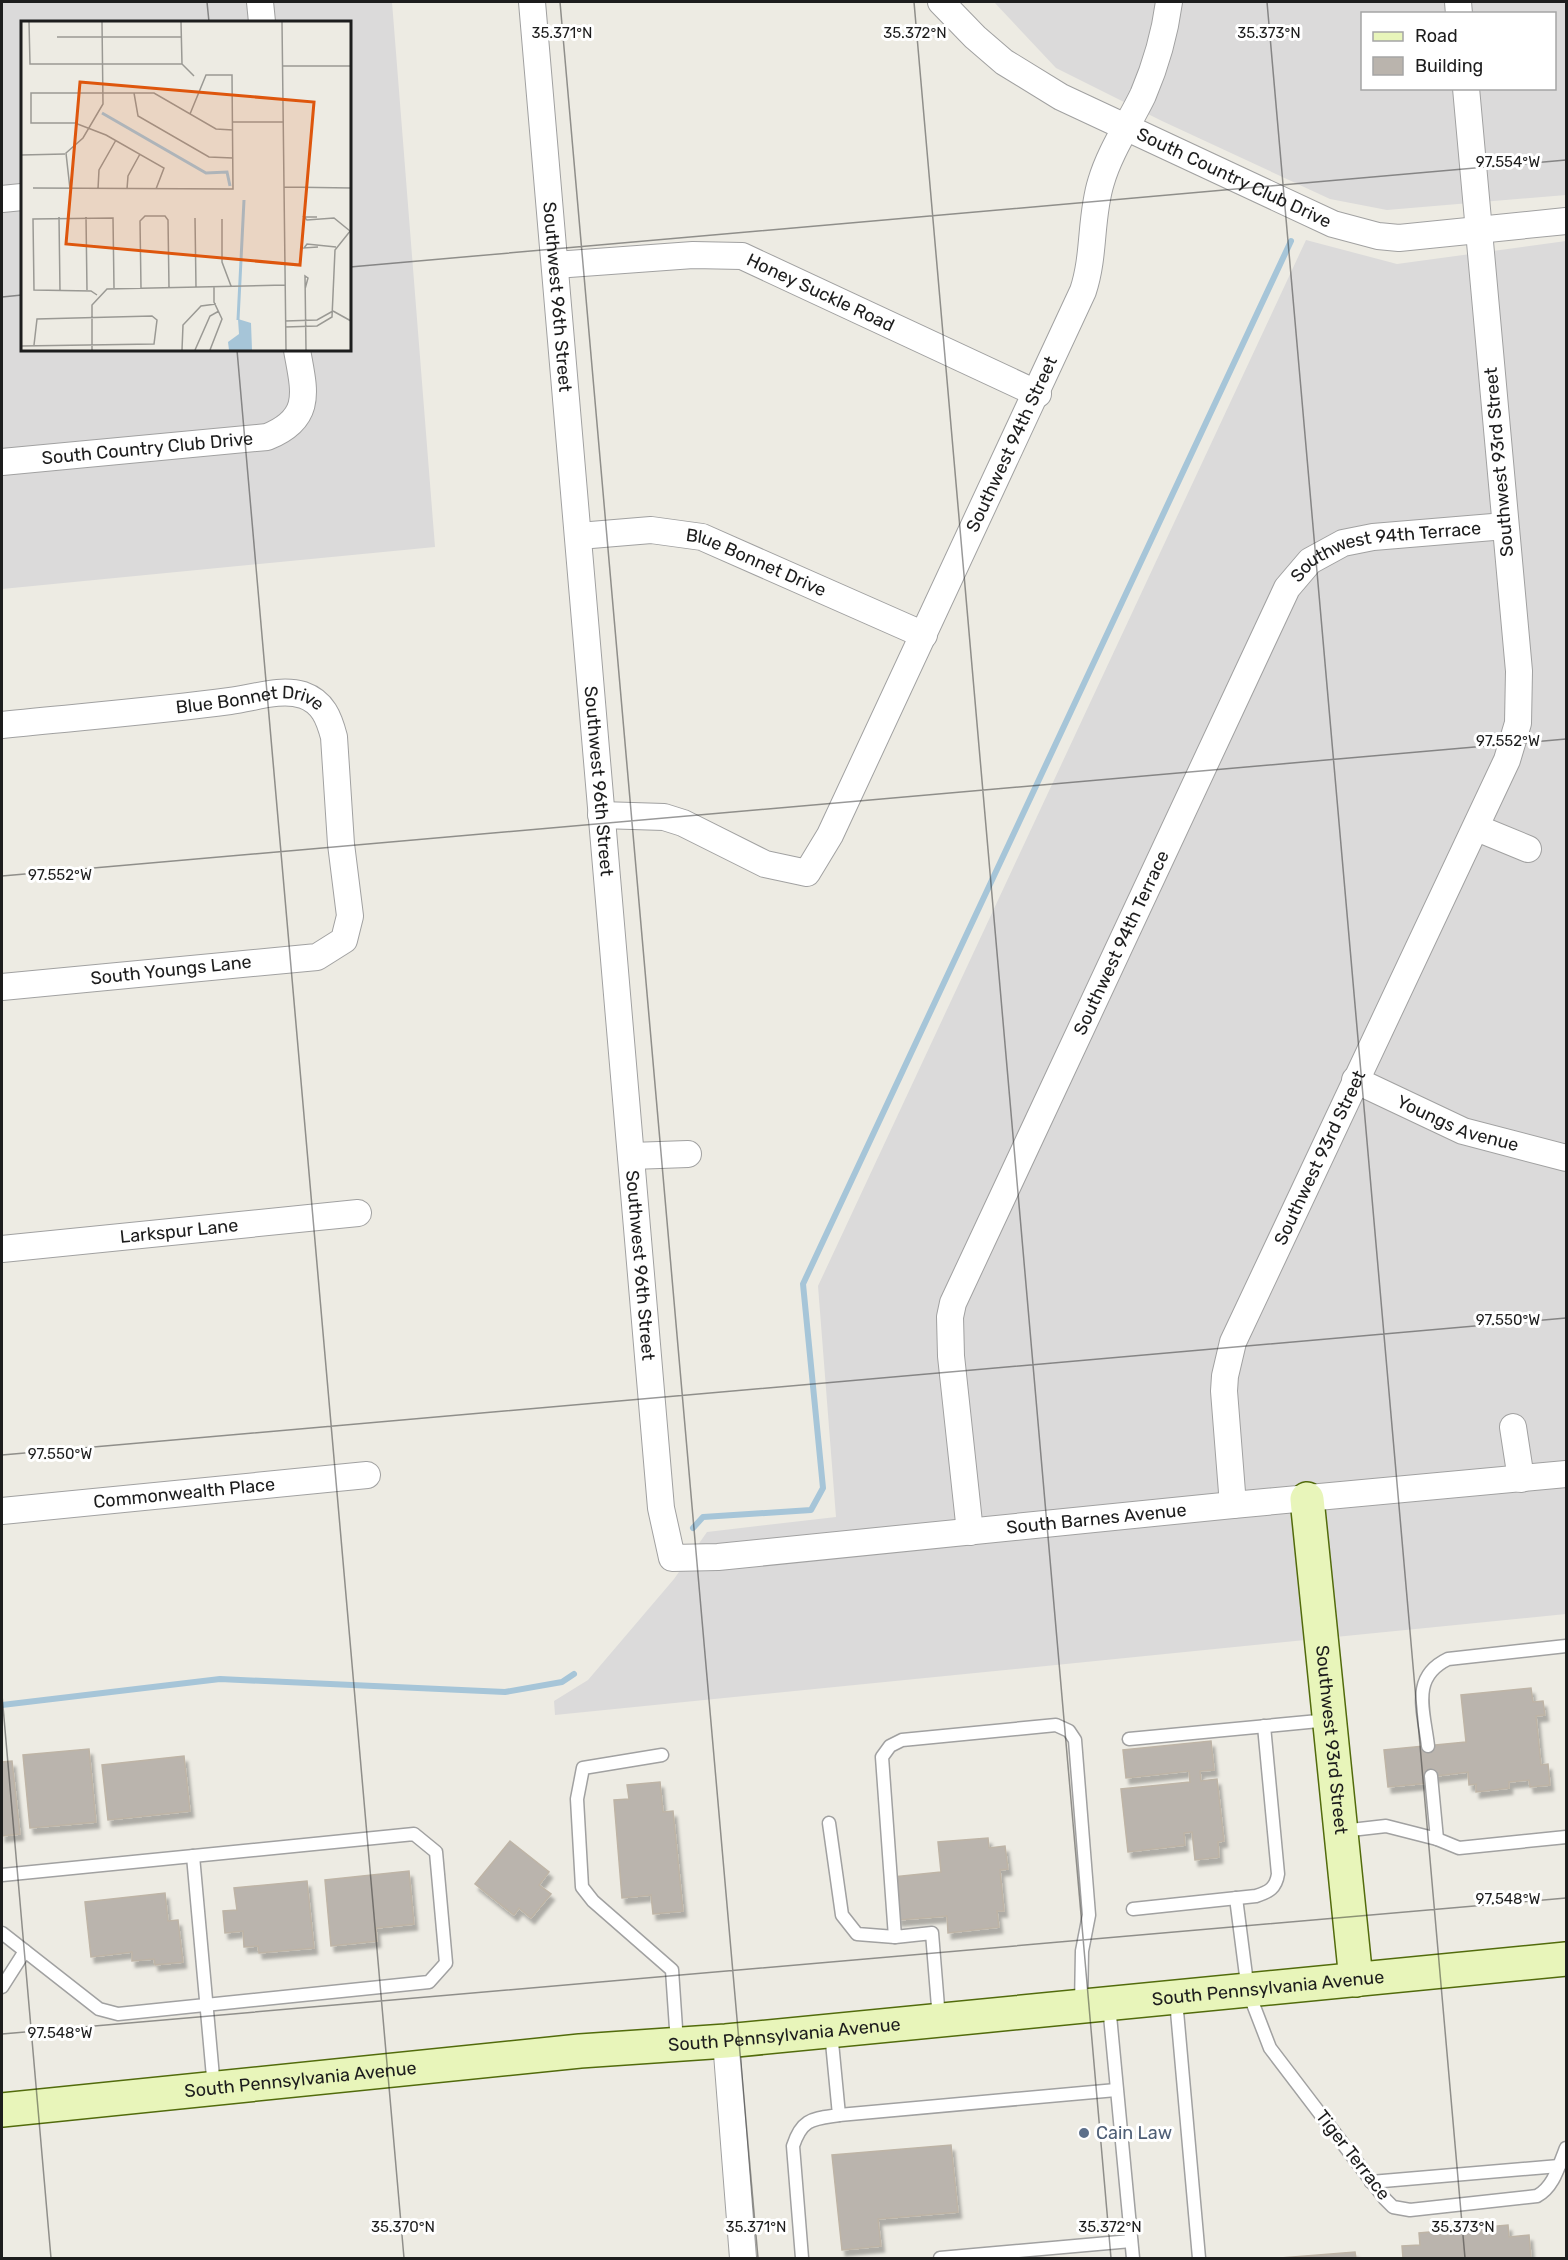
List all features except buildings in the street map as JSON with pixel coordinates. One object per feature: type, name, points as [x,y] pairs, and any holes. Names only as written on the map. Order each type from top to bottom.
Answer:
[{"type":"main road","name":"Southwest 93rd Street","points":[[1307,1499],[1356,1980]]},
{"type":"main road","name":"South Pennsylvania Avenue","points":[[2,2110],[580,2051],[726,2041],[1566,1959]]},
{"type":"street","points":[[260,2],[262,21]]},
{"type":"street","name":"Southwest 96th Street","points":[[532,2],[662,1508],[672,1558]]},
{"type":"street","name":"South Country Club Drive","points":[[941,2],[975,38],[1004,62],[1061,97],[1304,211],[1360,232],[1399,238],[1566,221]]},
{"type":"street","name":"Southwest 94th Street","points":[[602,814],[664,817],[683,823],[765,864],[807,873],[830,835],[1038,394],[1089,273],[1100,185],[1147,83],[1169,2]]},
{"type":"street","name":"Southwest 93rd Street","points":[[1233,1504],[1224,1414],[1225,1376],[1229,1356],[1355,1080],[1477,828],[1507,760],[1518,723],[1519,671],[1466,90]]},
{"type":"street","points":[[2,199],[21,197]]},
{"type":"street","name":"Honey Suckle Road","points":[[555,265],[693,255],[742,256],[1038,394]]},
{"type":"street","name":"South Country Club Drive","points":[[2,462],[267,437],[289,426],[302,404],[305,393],[297,351]]},
{"type":"street","name":"Southwest 94th Terrace","points":[[970,1532],[951,1356],[950,1317],[953,1303],[1287,588],[1310,561],[1343,543],[1373,537],[1505,526]]},
{"type":"street","name":"Blue Bonnet Drive","points":[[579,536],[651,530],[702,537],[924,636]]},
{"type":"street","name":"Blue Bonnet Drive","points":[[2,725],[231,701],[284,692],[315,700],[330,720],[334,737],[341,844],[350,916],[347,933],[338,946]]},
{"type":"street","points":[[1477,828],[1528,849]]},
{"type":"street","name":"South Youngs Lane","points":[[2,987],[255,961],[317,957],[338,946]]},
{"type":"street","name":"Youngs Avenue","points":[[1355,1080],[1463,1131],[1566,1158]]},
{"type":"street","points":[[631,1156],[688,1154]]},
{"type":"street","name":"Larkspur Lane","points":[[2,1249],[358,1213]]},
{"type":"street","points":[[1513,1426],[1521,1479]]},
{"type":"street","name":"South Barnes Avenue","points":[[672,1558],[718,1557],[1233,1504],[1566,1474]]},
{"type":"street","name":"Commonwealth Place","points":[[2,1511],[367,1475]]},
{"type":"street","points":[[726,2041],[743,2259]]},
{"type":"lane","points":[[1428,1746],[1422,1685],[1429,1672],[1438,1664],[1448,1659],[1566,1646]]},
{"type":"lane","points":[[1129,1739],[1330,1720]]},
{"type":"lane","points":[[895,1937],[882,1757],[890,1746],[902,1740],[1056,1725],[1069,1731],[1075,1740],[1089,1915],[1082,1951],[1116,2090],[1133,2259]]},
{"type":"lane","points":[[1133,1909],[1236,1898],[1268,1892],[1276,1883],[1278,1874],[1264,1726]]},
{"type":"lane","points":[[663,1755],[583,1768],[577,1798],[582,1887],[593,1901],[672,1970],[678,2044]]},
{"type":"lane","points":[[1431,1776],[1437,1839]]},
{"type":"lane","points":[[829,1823],[842,1915],[857,1934],[895,1937],[932,1933],[939,2020]]},
{"type":"lane","points":[[1342,1831],[1386,1826],[1437,1839],[1459,1848],[1566,1837]]},
{"type":"lane","points":[[2,1875],[414,1834],[436,1852],[446,1963],[429,1982],[118,2014],[99,2009],[2,1933]]},
{"type":"lane","points":[[194,1856],[214,2088]]},
{"type":"lane","name":"Tiger Terrace","points":[[1236,1898],[1248,1990],[1270,2048],[1385,2199],[1401,2209],[1537,2196],[1546,2190],[1566,2148]]},
{"type":"lane","points":[[2,1987],[25,1951]]},
{"type":"lane","points":[[1176,1998],[1199,2259]]},
{"type":"lane","points":[[831,2031],[839,2115]]},
{"type":"lane","points":[[802,2259],[793,2146],[798,2130],[810,2120],[839,2115],[1116,2090]]},
{"type":"lane","points":[[1371,2182],[1558,2166]]},
{"type":"lane","points":[[940,2259],[1131,2241]]},
{"type":"shaded area","points":[[2,2],[392,2],[435,547],[2,589]]},
{"type":"shaded area","points":[[994,2],[1566,2],[1566,195],[1387,210],[1330,199],[1162,121],[1056,68]]},
{"type":"shaded area","points":[[1306,240],[1397,264],[1566,241],[1566,1614],[555,1715],[554,1701],[588,1680],[674,1579],[707,1532],[836,1517],[818,1286]]},
{"type":"waterway","points":[[693,1528],[703,1517],[811,1510],[823,1488],[803,1284],[1291,241]]},
{"type":"waterway","points":[[2,1705],[220,1679],[505,1692],[562,1682],[574,1674]]},
{"type":"place","name":"Cain Law","points":[[1084,2133]]}]
